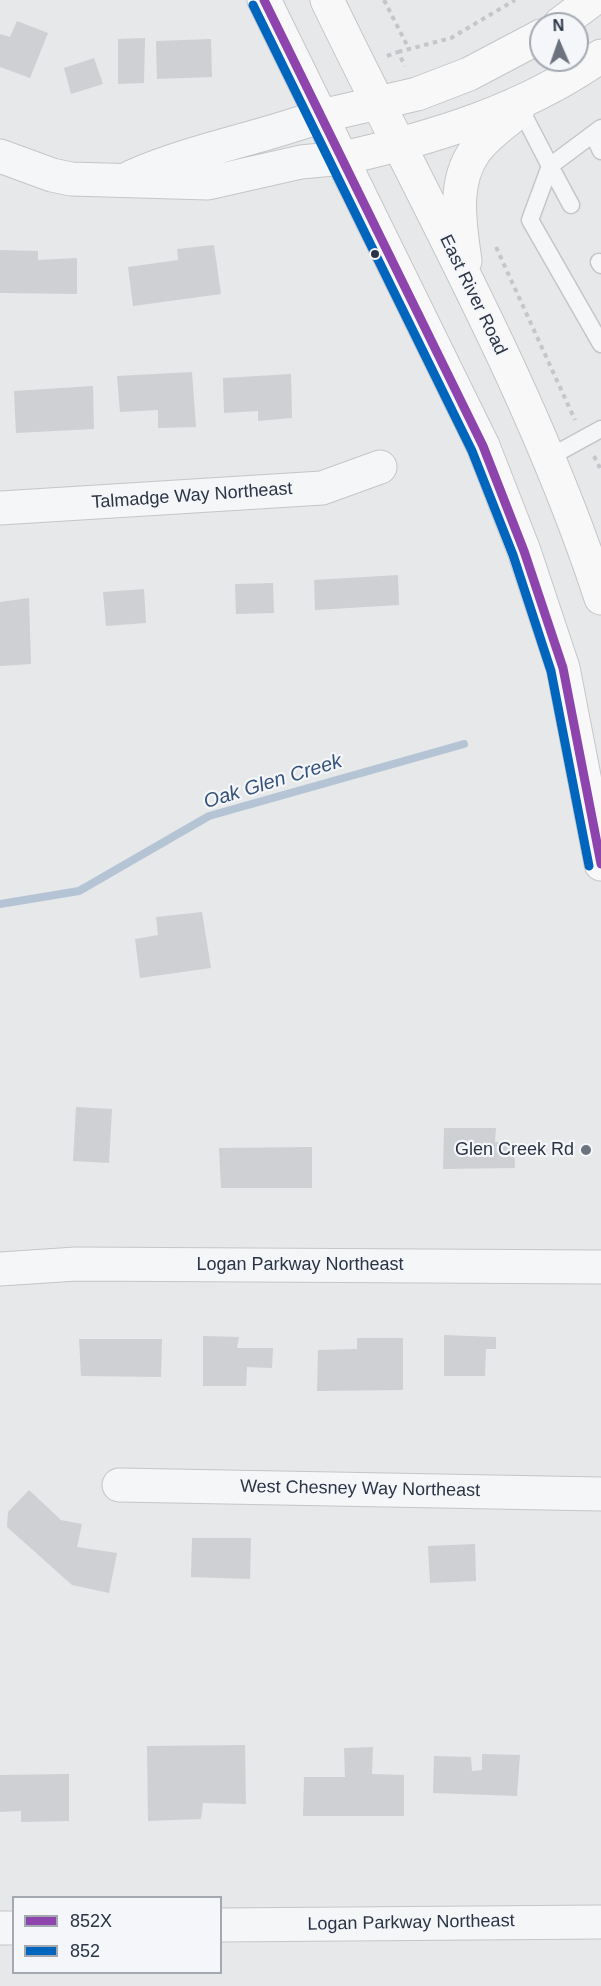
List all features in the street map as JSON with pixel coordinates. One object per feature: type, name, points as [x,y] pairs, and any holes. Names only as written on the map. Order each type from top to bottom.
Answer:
[{"type":"main road","points":[[264,0],[344,158],[483,446],[521,542],[563,668],[601,864]]},
{"type":"main road","name":"East River Road","points":[[327,0],[398,146],[469,283],[548,458],[592,542],[601,598]]},
{"type":"main road","points":[[576,12],[592,0]]},
{"type":"main road","points":[[321,116],[417,94],[469,74],[529,42]]},
{"type":"main road","points":[[469,283],[460,220],[460,190],[466,166],[476,150],[532,101],[601,56]]},
{"type":"main road","points":[[344,158],[437,136],[532,101]]},
{"type":"street","points":[[123,181],[172,159],[285,129],[321,116]]},
{"type":"street","points":[[0,156],[52,175],[123,181],[208,183],[301,162],[344,158]]},
{"type":"street","name":"Talmadge Way Northeast","points":[[0,508],[322,488],[380,467]]},
{"type":"street","points":[[90,1262],[601,1267]]},
{"type":"street","name":"Logan Parkway Northeast","points":[[0,1269],[76,1264],[601,1267]]},
{"type":"street","name":"West Chesney Way Northeast","points":[[119,1485],[601,1494]]},
{"type":"street","name":"Logan Parkway Northeast","points":[[222,1926],[601,1922]]},
{"type":"lane","points":[[532,101],[550,166],[571,205]]},
{"type":"lane","points":[[601,152],[597,131],[550,166],[530,220],[601,344]]},
{"type":"lane","points":[[548,458],[601,429]]},
{"type":"path","points":[[384,0],[409,49]]},
{"type":"path","points":[[398,52],[451,38],[515,0]]},
{"type":"path","points":[[494,241],[516,296],[601,470]]},
{"type":"building","points":[[17,21],[48,33],[30,78],[0,67],[0,34],[10,37]]},
{"type":"building","points":[[145,38],[144,83],[118,84],[118,39]]},
{"type":"building","points":[[211,39],[212,77],[157,79],[156,41]]},
{"type":"building","points":[[94,58],[103,84],[71,94],[64,68]]},
{"type":"building","points":[[214,245],[221,294],[133,306],[128,267],[178,260],[177,249]]},
{"type":"building","points":[[0,250],[38,251],[38,260],[77,258],[77,294],[0,293]]},
{"type":"building","points":[[192,372],[196,427],[158,428],[158,410],[120,412],[117,376]]},
{"type":"building","points":[[291,374],[292,418],[258,421],[258,411],[224,413],[223,378]]},
{"type":"building","points":[[93,386],[94,429],[16,433],[14,391]]},
{"type":"building","points":[[398,575],[399,605],[315,610],[314,580]]},
{"type":"building","points":[[273,583],[274,613],[236,614],[235,584]]},
{"type":"building","points":[[144,589],[146,623],[106,626],[103,592]]},
{"type":"building","points":[[29,598],[31,664],[0,666],[0,602]]},
{"type":"building","points":[[202,912],[211,968],[140,978],[135,939],[158,935],[156,917]]},
{"type":"building","points":[[76,1107],[112,1109],[109,1163],[73,1161]]},
{"type":"building","points":[[444,1128],[496,1128],[495,1142],[514,1142],[515,1168],[443,1169]]},
{"type":"building","points":[[312,1147],[312,1188],[221,1188],[219,1148]]},
{"type":"building","points":[[444,1335],[496,1337],[496,1349],[486,1349],[485,1376],[444,1376]]},
{"type":"building","points":[[203,1336],[239,1337],[237,1348],[273,1348],[272,1368],[247,1367],[246,1386],[203,1386]]},
{"type":"building","points":[[357,1338],[403,1338],[403,1390],[317,1391],[318,1350],[357,1349]]},
{"type":"building","points":[[79,1339],[162,1339],[161,1377],[81,1376]]},
{"type":"building","points":[[29,1490],[61,1520],[82,1524],[77,1547],[117,1553],[109,1593],[72,1585],[7,1527],[8,1512]]},
{"type":"building","points":[[192,1538],[251,1538],[250,1579],[191,1577]]},
{"type":"building","points":[[475,1544],[476,1581],[430,1583],[428,1546]]},
{"type":"building","points":[[245,1745],[246,1804],[203,1803],[201,1819],[148,1821],[147,1746]]},
{"type":"building","points":[[373,1747],[372,1774],[404,1775],[404,1816],[303,1816],[304,1777],[345,1777],[344,1748]]},
{"type":"building","points":[[482,1754],[520,1755],[517,1796],[433,1793],[434,1756],[471,1757],[472,1771],[482,1770]]},
{"type":"building","points":[[69,1774],[69,1821],[21,1822],[21,1811],[0,1812],[0,1775]]},
{"type":"waterway","name":"Oak Glen Creek","points":[[0,904],[79,891],[209,816],[464,744]]},
{"type":"transit line","name":"852X","points":[[264,0],[483,446],[524,551],[563,668],[601,864]]},
{"type":"transit line","name":"852","points":[[253,5],[472,451],[513,555],[551,671],[589,866]]},
{"type":"place","name":"Glen Creek Rd","points":[[586,1150]]}]
